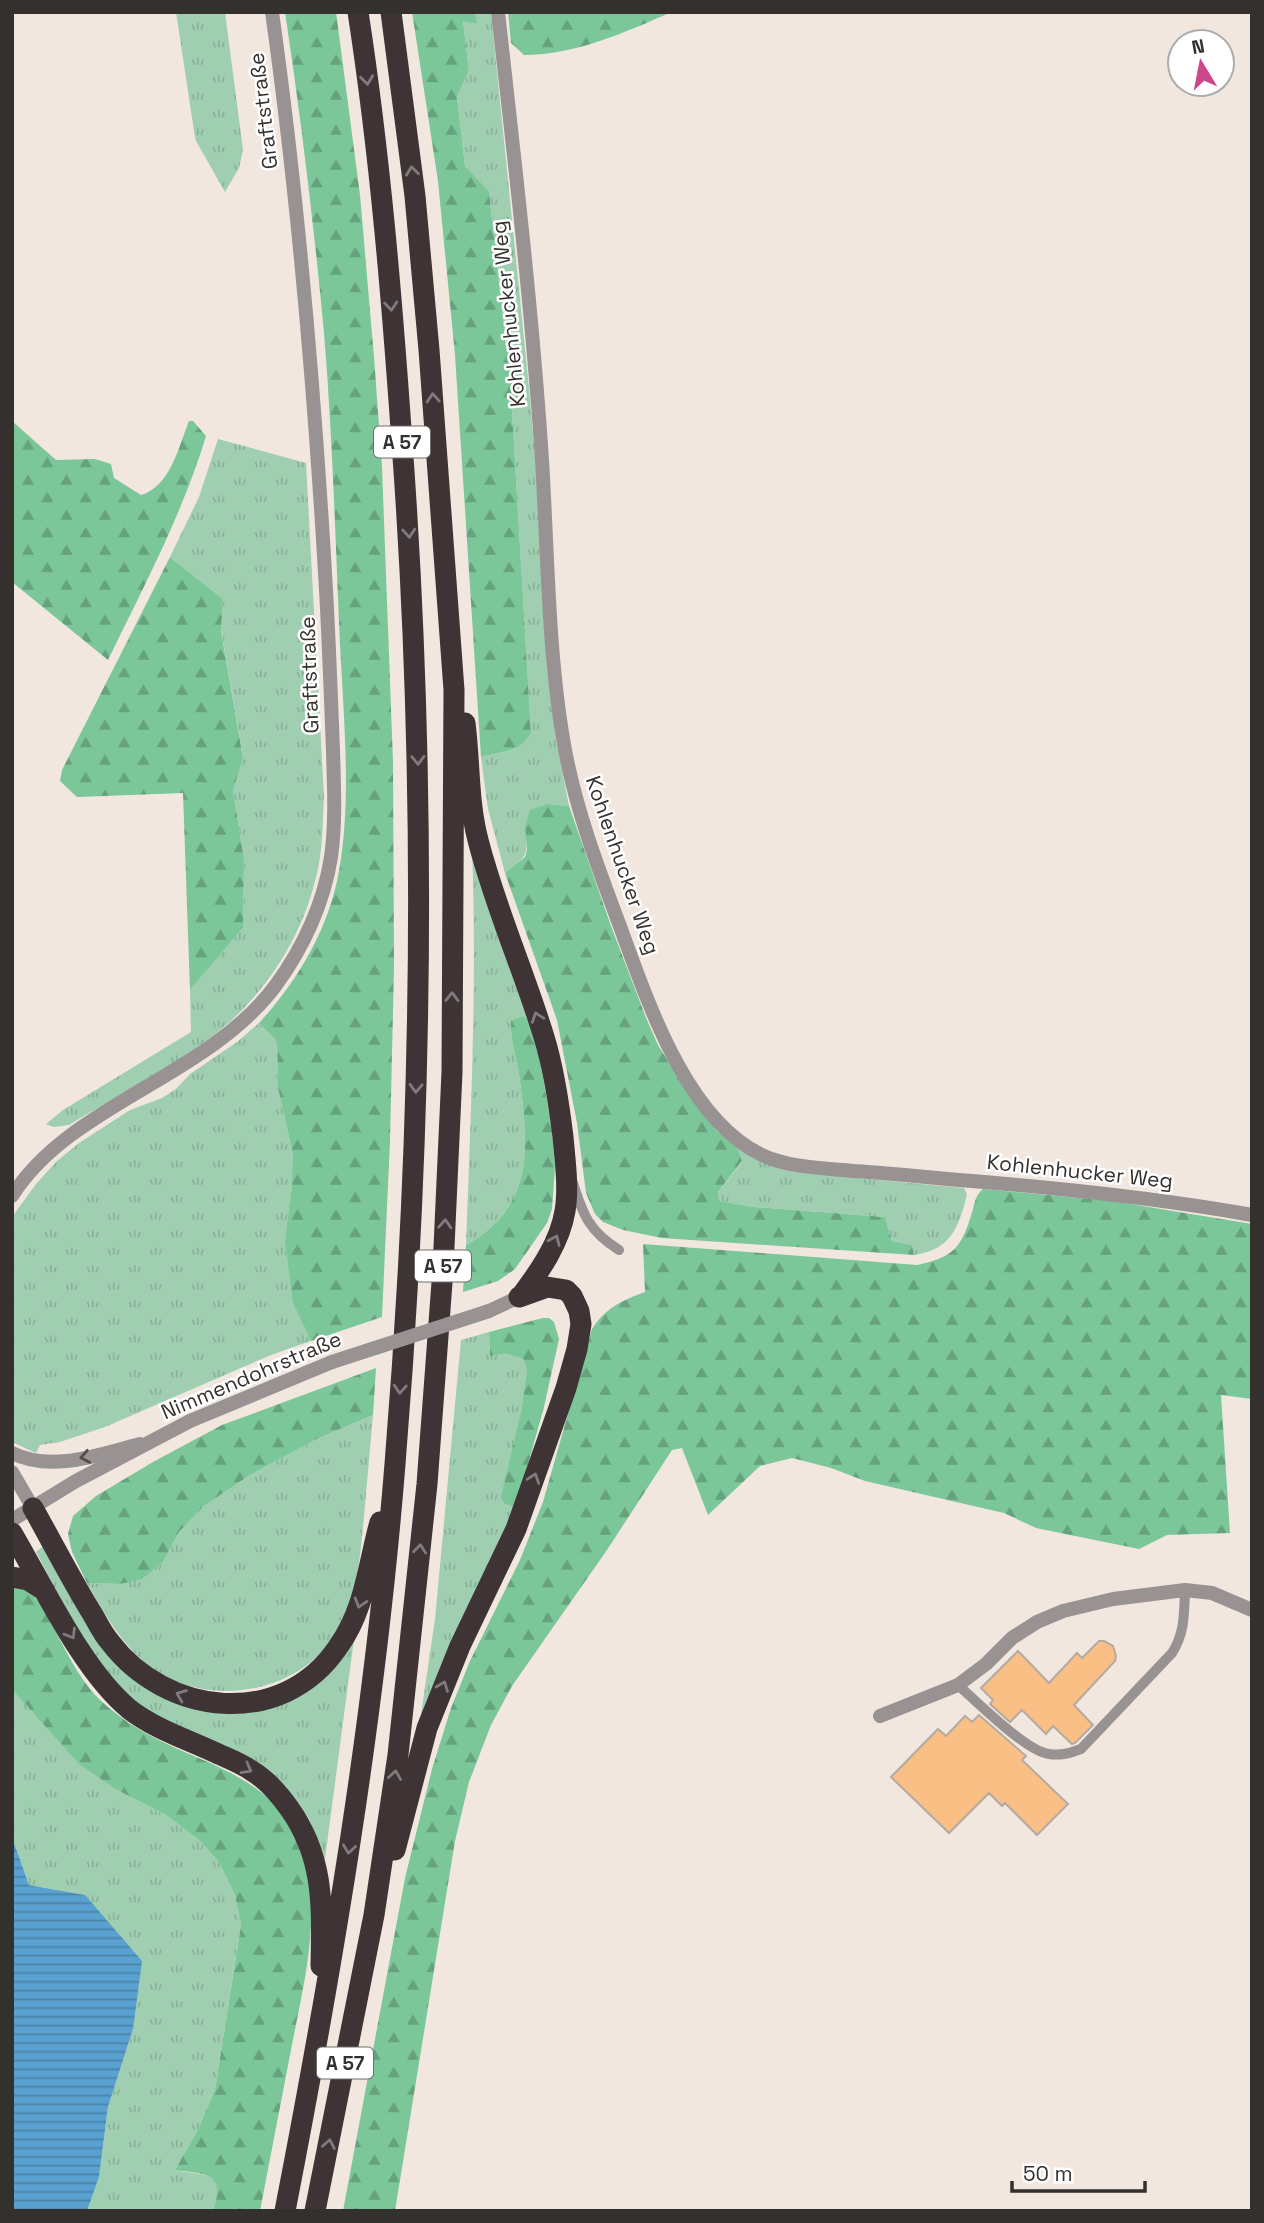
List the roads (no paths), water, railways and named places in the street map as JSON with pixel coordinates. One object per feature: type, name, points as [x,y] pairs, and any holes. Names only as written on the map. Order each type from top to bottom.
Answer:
[{"type":"highway","name":"A 57","points":[[285,2211],[337,1933],[370,1694],[395,1466],[409,1261],[417,1071],[420,873],[418,724],[410,552],[396,354],[358,12]]},
{"type":"highway","name":"A 57","points":[[315,2211],[374,1915],[401,1728],[427,1484],[443,1269],[452,1072],[454,690],[415,196],[391,12]]},
{"type":"highway","points":[[448,613],[469,753],[470,796],[477,838],[493,892],[545,1039],[559,1107],[565,1155],[565,1212],[559,1231],[542,1266],[519,1297]]},
{"type":"highway","points":[[374,1915],[400,1835],[427,1728],[460,1646],[516,1529],[577,1349],[579,1311],[566,1290],[547,1287],[519,1297]]},
{"type":"highway","points":[[33,1508],[109,1642],[137,1671],[162,1688],[192,1700],[224,1705],[248,1703],[292,1689],[314,1673],[338,1648],[360,1606],[371,1553],[395,1466]]},
{"type":"highway","points":[[12,1533],[91,1667],[109,1691],[131,1711],[253,1771],[278,1792],[300,1823],[314,1855],[320,1879],[319,2037]]},
{"type":"highway","points":[[12,1577],[27,1580],[47,1592]]},
{"type":"street","name":"Graftstraße","points":[[12,1196],[30,1172],[75,1133],[206,1051],[231,1033],[255,1010],[293,959],[308,930],[323,891],[331,859],[334,807],[321,500],[298,229],[272,12]]},
{"type":"street","name":"Kohlenhucker Weg","points":[[498,12],[536,374],[555,677],[565,752],[583,822],[633,962],[661,1033],[685,1076],[712,1114],[732,1135],[761,1154],[778,1161],[823,1168],[1062,1188],[1177,1202],[1252,1215]]},
{"type":"street","name":"Nimmendohrstraße","points":[[12,1520],[76,1481],[236,1400],[332,1362],[489,1311],[519,1297]]},
{"type":"street","points":[[12,1453],[49,1463],[152,1441]]},
{"type":"street","points":[[12,1472],[33,1508]]},
{"type":"street","points":[[880,1716],[958,1685],[986,1664],[1012,1638],[1037,1622],[1063,1611],[1112,1599],[1185,1590],[1212,1593],[1252,1610]]},
{"type":"lane","points":[[565,1155],[583,1213],[591,1227],[619,1250]]},
{"type":"lane","points":[[958,1685],[1031,1747],[1047,1755],[1065,1755],[1081,1749],[1172,1653],[1180,1641],[1184,1627],[1185,1590]]},
{"type":"water","points":[[12,1837],[29,1885],[85,1895],[142,1961],[133,2029],[108,2107],[99,2177],[87,2211],[12,2211]]}]
